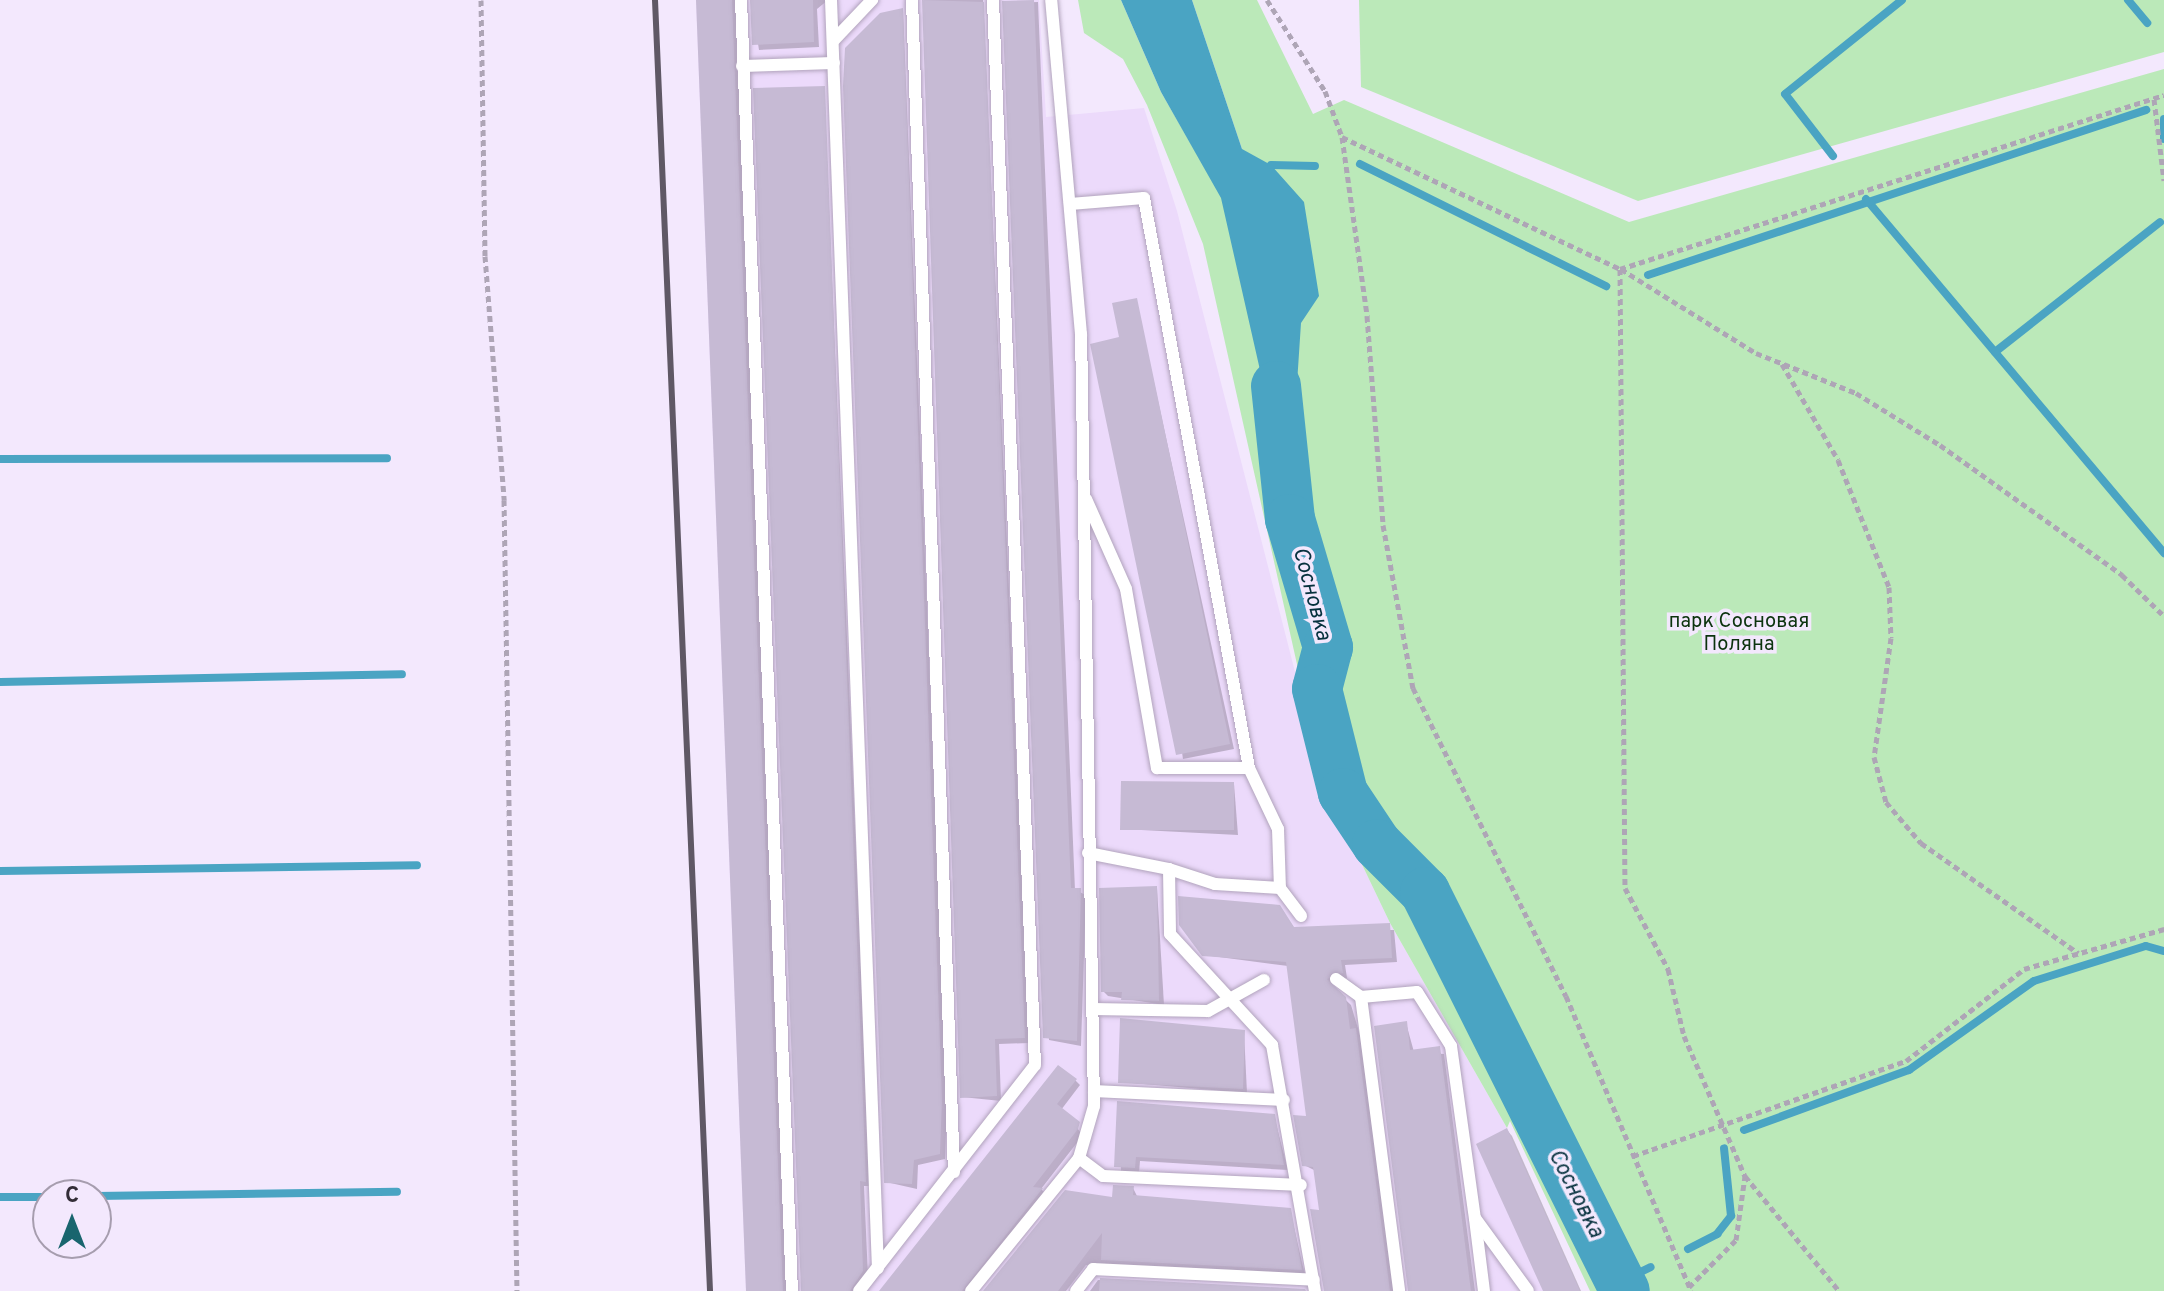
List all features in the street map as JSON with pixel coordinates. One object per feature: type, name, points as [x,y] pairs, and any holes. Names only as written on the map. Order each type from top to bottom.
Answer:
[{"type":"lane","points":[[741,0],[792,1291]]},
{"type":"lane","points":[[831,0],[878,1268]]},
{"type":"lane","points":[[833,41],[872,0]]},
{"type":"lane","points":[[912,0],[954,1172]]},
{"type":"lane","points":[[859,1291],[1035,1065],[993,0]]},
{"type":"lane","points":[[971,1291],[1079,1158],[1094,1091],[1083,493],[1070,204],[1051,0]]},
{"type":"lane","points":[[742,66],[834,63]]},
{"type":"lane","points":[[1070,204],[1144,198],[1249,768],[1278,829],[1280,888],[1301,916]]},
{"type":"lane","points":[[1083,493],[1126,589],[1157,768],[1249,768]]},
{"type":"lane","points":[[1088,853],[1169,869],[1215,884],[1280,888]]},
{"type":"lane","points":[[1076,1291],[1093,1269],[1314,1286],[1301,1185],[1272,1045],[1170,934],[1169,869]]},
{"type":"lane","points":[[1336,979],[1361,997],[1417,992],[1451,1046],[1484,1291]]},
{"type":"lane","points":[[1093,1009],[1208,1011],[1228,997],[1264,980]]},
{"type":"lane","points":[[1361,997],[1399,1291]]},
{"type":"lane","points":[[1094,1091],[1284,1100]]},
{"type":"lane","points":[[1079,1158],[1103,1176],[1301,1185]]},
{"type":"lane","points":[[1475,1218],[1528,1291]]},
{"type":"path","points":[[481,0],[485,256],[504,500],[517,1291]]},
{"type":"path","points":[[1267,0],[1325,91],[1342,137],[1367,316],[1383,525],[1413,688],[1541,942],[1690,1289],[1736,1240],[1745,1176]]},
{"type":"path","points":[[1620,269],[2164,95]]},
{"type":"path","points":[[2154,99],[2164,180]]},
{"type":"path","points":[[1342,137],[1620,269],[1782,364],[1856,393],[1940,445],[2122,575],[2164,616]]},
{"type":"path","points":[[1620,269],[1621,869],[1668,969],[1684,1036],[1745,1176],[1839,1291]]},
{"type":"path","points":[[1782,364],[1838,460],[1889,587],[1891,638],[1874,757],[1886,802],[1921,843],[2078,953]]},
{"type":"path","points":[[1633,1156],[1720,1122],[1906,1061],[1985,993],[2024,969],[2164,929]]},
{"type":"shaded area","points":[[696,0],[1039,0],[1046,117],[1144,108],[1177,211],[1324,785],[1390,923],[1507,1128],[1580,1291],[746,1291]]},
{"type":"green space","name":"парк Сосновая Поляна","points":[[1078,0],[1121,0],[1161,92],[1222,198],[1242,149],[1192,0],[1257,0],[1313,114],[1344,100],[1629,222],[2164,69],[2164,1291],[1590,1291],[1510,1121],[1507,1128],[1390,923],[1324,785],[1203,244],[1147,105],[1123,59],[1084,33]]},
{"type":"green space","points":[[1359,0],[2164,0],[2164,52],[1638,201],[1361,87]]},
{"type":"water","points":[[1121,0],[1192,0],[1242,149],[1271,165],[1304,202],[1319,296],[1301,323],[1295,414],[1279,454],[1221,198],[1161,92]]},
{"type":"building","points":[[696,0],[732,0],[783,1291],[746,1291]]},
{"type":"building","points":[[750,0],[813,0],[814,42],[752,45]]},
{"type":"building","points":[[922,0],[984,2],[1025,1038],[995,1039],[997,1096],[960,1098]]},
{"type":"building","points":[[1034,0],[1071,888],[1081,888],[1077,1041],[1043,1038],[1002,1]]},
{"type":"building","points":[[903,8],[942,1099],[940,1154],[914,1160],[912,1184],[884,1183],[843,86],[845,48],[880,13]]},
{"type":"building","points":[[825,86],[866,1182],[860,1181],[863,1271],[850,1291],[801,1291],[753,88]]},
{"type":"building","points":[[1137,298],[1230,744],[1176,755],[1090,344],[1119,337],[1112,303]]},
{"type":"building","points":[[1121,781],[1234,782],[1234,830],[1120,830]]},
{"type":"building","points":[[1157,886],[1159,1001],[1121,1000],[1122,992],[1101,992],[1099,888]]},
{"type":"building","points":[[1178,896],[1280,905],[1294,927],[1390,923],[1392,958],[1341,960],[1343,973],[1327,979],[1346,997],[1350,1029],[1356,1028],[1390,1291],[1324,1291],[1310,1209],[1319,1210],[1313,1167],[1302,1166],[1293,1115],[1306,1116],[1286,962],[1202,956],[1179,925]]},
{"type":"building","points":[[1120,1018],[1245,1030],[1243,1089],[1118,1083]]},
{"type":"building","points":[[1407,1021],[1410,1050],[1440,1046],[1471,1291],[1408,1291],[1374,1026]]},
{"type":"building","points":[[1058,1065],[1077,1079],[1057,1104],[1080,1122],[1078,1129],[1033,1187],[1043,1188],[962,1291],[879,1291]]},
{"type":"building","points":[[1117,1101],[1275,1114],[1284,1165],[1136,1157],[1135,1168],[1114,1167]]},
{"type":"building","points":[[1507,1128],[1580,1291],[1543,1291],[1476,1144]]},
{"type":"building","points":[[1113,1185],[1134,1186],[1133,1195],[1291,1208],[1302,1270],[1101,1260],[1102,1233],[1058,1291],[983,1291],[1065,1190],[1112,1197]]},
{"type":"building","points":[[1100,1278],[1305,1289],[1306,1291],[1099,1291]]},
{"type":"waterway","points":[[1833,156],[1785,94],[1902,0]]},
{"type":"waterway","points":[[2128,0],[2147,23]]},
{"type":"waterway","points":[[1648,275],[2146,110]]},
{"type":"waterway","points":[[2164,119],[2164,139]]},
{"type":"waterway","points":[[1360,164],[1606,286]]},
{"type":"waterway","points":[[1271,165],[1315,166]]},
{"type":"waterway","points":[[1866,199],[2164,553]]},
{"type":"waterway","points":[[1995,352],[2160,222]]},
{"type":"waterway","name":"Сосновка","points":[[1276,386],[1290,519],[1328,647],[1317,689],[1343,793],[1377,844],[1425,892],[1625,1291]]},
{"type":"waterway","points":[[0,459],[387,458]]},
{"type":"waterway","points":[[0,682],[402,674]]},
{"type":"waterway","points":[[0,871],[417,865]]},
{"type":"waterway","points":[[1744,1130],[1909,1070],[2034,981],[2146,946],[2163,951]]},
{"type":"waterway","points":[[1688,1249],[1717,1234],[1731,1216],[1724,1148]]},
{"type":"waterway","points":[[112,1196],[397,1192]]},
{"type":"waterway","points":[[0,1197],[32,1197]]},
{"type":"waterway","points":[[1620,1282],[1651,1267]]},
{"type":"railway","points":[[655,0],[710,1291]]}]
